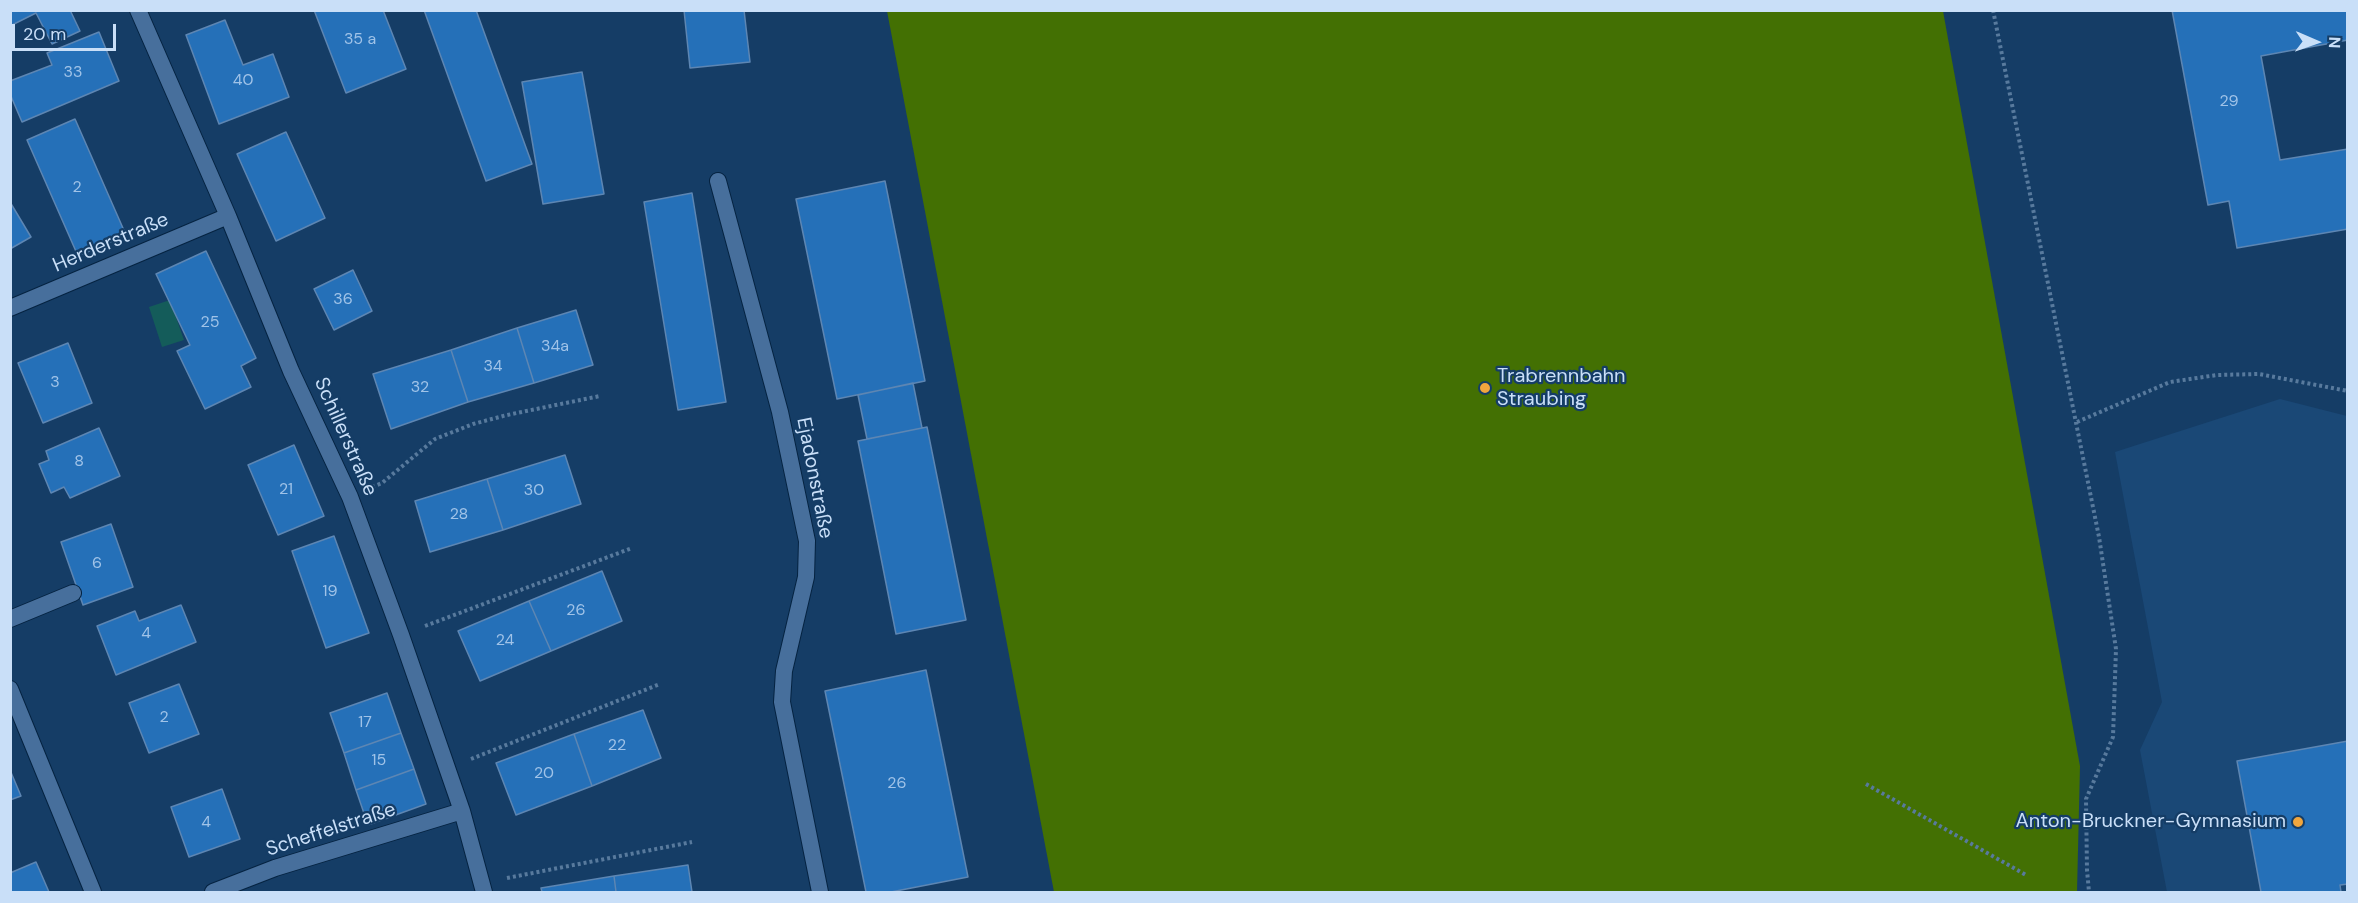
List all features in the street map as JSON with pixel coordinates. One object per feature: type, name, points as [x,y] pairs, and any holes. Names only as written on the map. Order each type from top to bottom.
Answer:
[{"type":"street","name":"Schillerstraße","points":[[138,10],[228,216],[291,371],[350,496],[462,811],[483,888]]},
{"type":"street","name":"Ejadonstraße","points":[[718,181],[780,412],[807,541],[806,577],[784,671],[782,702],[820,892]]},
{"type":"street","name":"Herderstraße","points":[[10,308],[228,216]]},
{"type":"street","points":[[10,619],[73,593]]},
{"type":"street","points":[[10,689],[93,892]]},
{"type":"street","name":"Scheffelstraße","points":[[213,892],[275,868],[462,811]]},
{"type":"path","points":[[1993,10],[2077,422],[2099,537],[2116,649],[2113,737],[2086,799],[2089,892]]},
{"type":"path","points":[[2077,422],[2170,382],[2217,375],[2259,374],[2348,392]]},
{"type":"path","points":[[350,496],[382,483],[435,439],[473,424],[507,415],[600,396]]},
{"type":"path","points":[[401,635],[632,548]]},
{"type":"path","points":[[447,769],[660,684]]},
{"type":"path","points":[[1866,784],[2026,876]]},
{"type":"path","points":[[483,888],[692,842]]},
{"type":"shaded area","points":[[170,300],[184,340],[162,347],[149,307]]},
{"type":"shaded area","points":[[2280,399],[2347,416],[2347,892],[2167,892],[2140,750],[2162,702],[2115,452]]},
{"type":"green space","name":"Trabrennbahn Straubing","points":[[887,11],[1943,11],[2080,766],[2077,892],[1054,892]]},
{"type":"building","points":[[10,10],[70,10],[80,31],[52,44],[36,13],[10,26]]},
{"type":"building","points":[[314,10],[383,10],[406,69],[346,93]]},
{"type":"building","points":[[424,10],[476,10],[532,164],[486,181]]},
{"type":"building","points":[[684,10],[744,10],[750,62],[690,68]]},
{"type":"building","points":[[2172,10],[2348,10],[2348,40],[2261,56],[2280,160],[2348,149],[2348,229],[2237,248],[2229,201],[2208,205]]},
{"type":"building","points":[[225,20],[243,65],[273,54],[289,97],[219,124],[186,35]]},
{"type":"building","points":[[99,32],[119,81],[22,122],[10,94],[10,81],[52,65],[47,53]]},
{"type":"building","points":[[582,72],[604,194],[543,204],[522,82]]},
{"type":"building","points":[[75,119],[126,235],[78,256],[27,140]]},
{"type":"building","points":[[286,132],[325,218],[276,241],[237,154]]},
{"type":"building","points":[[885,181],[925,381],[837,399],[796,199]]},
{"type":"building","points":[[692,193],[726,402],[678,410],[644,202]]},
{"type":"building","points":[[10,202],[31,237],[10,249]]},
{"type":"building","points":[[206,251],[256,358],[241,366],[251,387],[205,409],[177,351],[190,345],[156,274]]},
{"type":"building","points":[[353,270],[372,311],[334,330],[314,289]]},
{"type":"building","points":[[576,310],[593,365],[534,383],[517,328]]},
{"type":"building","points":[[517,328],[534,383],[468,402],[451,350]]},
{"type":"building","points":[[68,343],[92,403],[43,423],[18,363]]},
{"type":"building","points":[[451,350],[468,402],[391,429],[373,374]]},
{"type":"building","points":[[913,383],[922,428],[867,439],[858,395]]},
{"type":"building","points":[[927,427],[966,620],[896,634],[858,441]]},
{"type":"building","points":[[99,428],[120,476],[70,498],[64,487],[51,493],[39,464],[49,460],[46,451]]},
{"type":"building","points":[[294,445],[324,516],[278,535],[248,465]]},
{"type":"building","points":[[565,455],[581,504],[503,530],[487,479]]},
{"type":"building","points":[[487,479],[503,530],[430,552],[415,501]]},
{"type":"building","points":[[111,524],[133,587],[83,605],[61,542]]},
{"type":"building","points":[[334,536],[369,633],[326,648],[292,551]]},
{"type":"building","points":[[602,571],[622,621],[551,651],[529,601]]},
{"type":"building","points":[[529,601],[551,651],[480,681],[458,631]]},
{"type":"building","points":[[181,605],[196,642],[116,675],[97,626],[135,611],[139,621]]},
{"type":"building","points":[[926,670],[968,877],[891,892],[866,892],[825,691]]},
{"type":"building","points":[[179,684],[199,734],[149,753],[129,703]]},
{"type":"building","points":[[387,693],[401,733],[344,753],[330,713]]},
{"type":"building","points":[[643,710],[661,758],[592,786],[574,734]]},
{"type":"building","points":[[401,733],[414,769],[356,790],[344,753]]},
{"type":"building","points":[[574,734],[592,786],[516,815],[496,763]]},
{"type":"building","name":"Anton-Bruckner-Gymnasium","points":[[2348,741],[2348,884],[2340,885],[2341,892],[2261,892],[2237,761]]},
{"type":"building","points":[[414,769],[426,804],[368,825],[356,790]]},
{"type":"building","points":[[10,770],[21,796],[10,800]]},
{"type":"building","points":[[222,789],[240,839],[189,857],[171,807]]},
{"type":"building","points":[[36,862],[49,892],[10,892],[10,873]]},
{"type":"building","points":[[688,865],[692,892],[616,892],[614,876]]},
{"type":"building","points":[[614,876],[616,892],[542,892],[541,888]]},
{"type":"place","name":"Trabrennbahn Straubing","points":[[1485,388]]},
{"type":"place","name":"Anton-Bruckner-Gymnasium","points":[[2298,822]]}]
